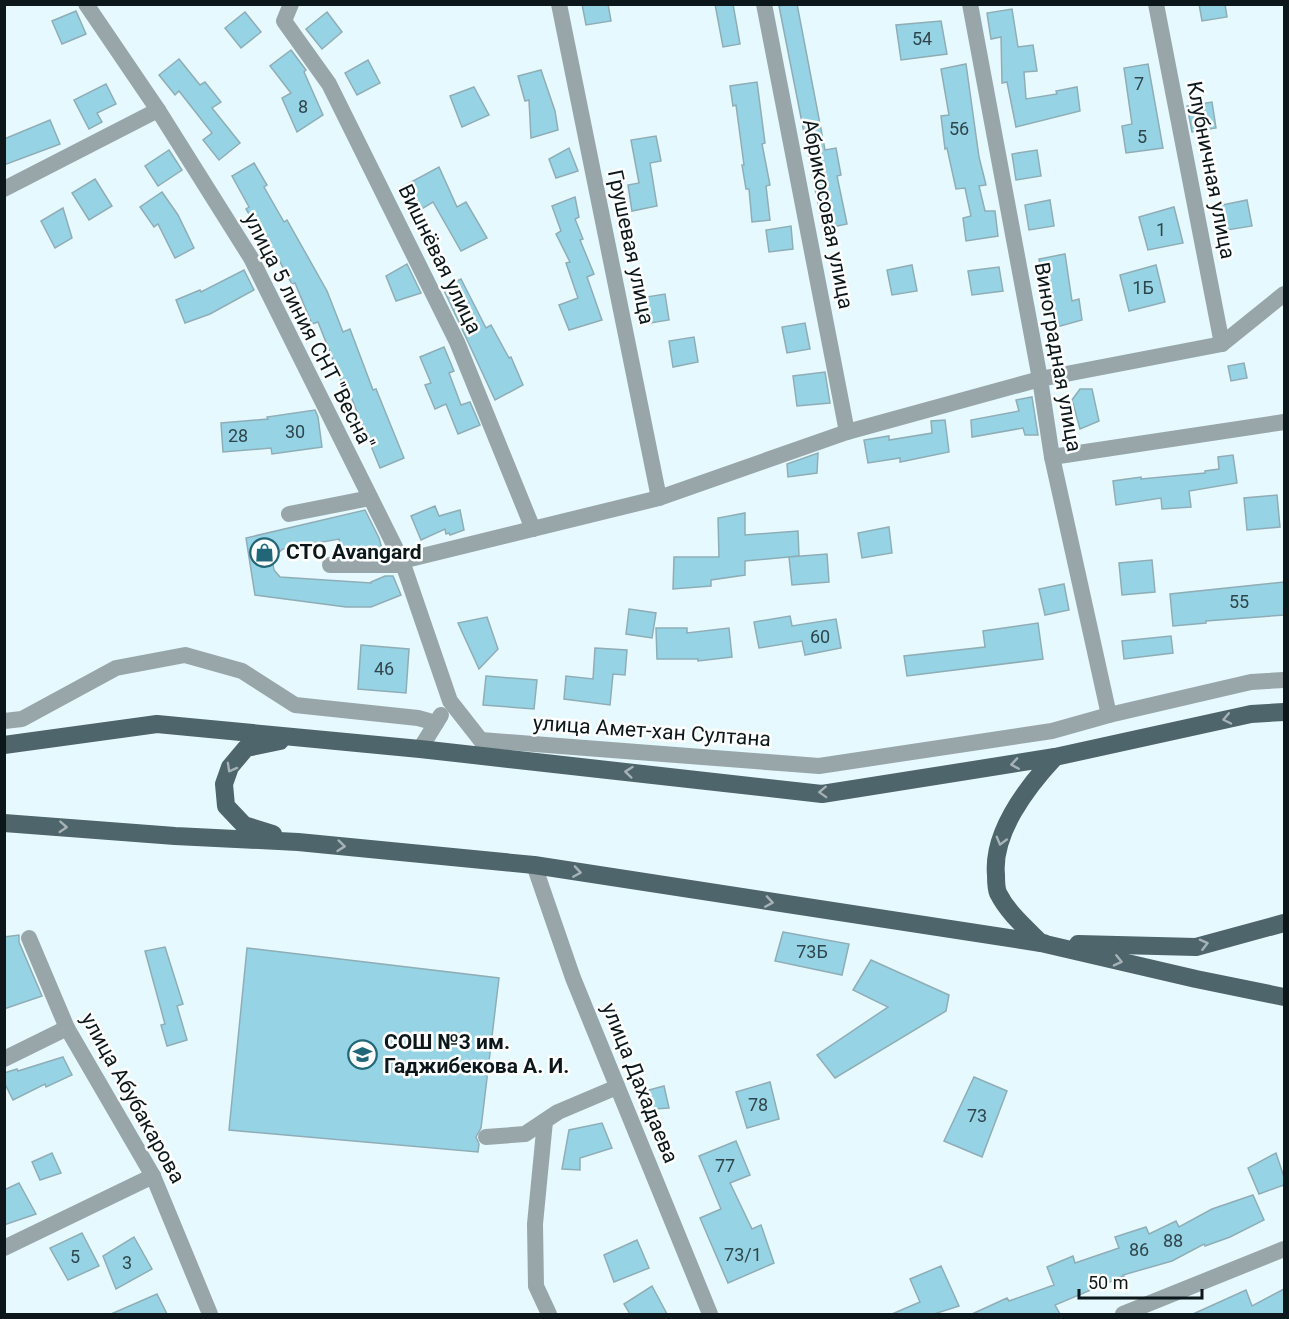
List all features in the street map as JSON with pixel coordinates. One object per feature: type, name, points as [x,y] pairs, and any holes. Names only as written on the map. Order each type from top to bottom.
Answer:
[{"type":"main road","points":[[4,745],[157,724],[420,749],[822,794],[1055,758],[1251,714],[1284,712]]},
{"type":"main road","points":[[1251,714],[1284,722]]},
{"type":"main road","points":[[298,842],[244,825],[226,806],[224,784],[230,767],[246,748],[299,737]]},
{"type":"main road","points":[[1055,758],[1040,773],[1020,800],[1005,827],[995,865],[997,891],[1009,910],[1041,943],[1196,947],[1284,923]]},
{"type":"main road","points":[[4,823],[175,836],[298,842],[534,866],[1041,943],[1196,980],[1284,997]]},
{"type":"street","name":"улица 5 линия СНТ \"Весна\"","points":[[86,4],[158,110],[251,258],[402,563],[450,701],[494,757]]},
{"type":"street","name":"Вишнёвая улица","points":[[291,4],[284,21],[329,84],[457,342],[533,529]]},
{"type":"street","name":"Грушевая улица","points":[[558,4],[659,498]]},
{"type":"street","name":"Абрикосовая улица","points":[[764,4],[847,432]]},
{"type":"street","name":"Виноградная улица","points":[[970,4],[1040,379],[1052,458],[1109,715]]},
{"type":"street","name":"Клубничная улица","points":[[1156,4],[1222,344]]},
{"type":"street","points":[[4,189],[158,110]]},
{"type":"street","points":[[330,566],[402,563],[659,498],[847,432],[1040,379],[1222,344],[1284,294]]},
{"type":"street","points":[[1052,458],[1284,422]]},
{"type":"street","points":[[289,514],[370,498]]},
{"type":"street","points":[[4,721],[22,719],[116,668],[185,655],[242,671],[295,705],[418,718],[436,723]]},
{"type":"street","name":"улица Амет-хан Султана","points":[[481,741],[819,766],[1052,731],[1109,715],[1251,682],[1284,680]]},
{"type":"street","points":[[420,749],[450,701]]},
{"type":"street","name":"улица Дахадаева","points":[[534,866],[573,978],[710,1314]]},
{"type":"street","name":"улица Абубакарова","points":[[29,938],[67,1028],[153,1176],[210,1314]]},
{"type":"street","points":[[4,1059],[67,1028]]},
{"type":"street","points":[[486,1137],[525,1134],[558,1112],[617,1087]]},
{"type":"street","points":[[545,1121],[535,1224],[536,1286],[549,1314]]},
{"type":"street","points":[[4,1248],[153,1176]]},
{"type":"street","points":[[1123,1314],[1284,1249]]},
{"type":"building","points":[[582,4],[608,4],[611,21],[586,25]]},
{"type":"building","points":[[715,4],[733,4],[740,44],[723,47]]},
{"type":"building","points":[[797,4],[825,150],[836,148],[841,175],[837,176],[847,224],[823,229],[779,6]]},
{"type":"building","points":[[1199,4],[1225,4],[1227,17],[1202,21]]},
{"type":"building","points":[[1012,9],[1018,47],[1033,45],[1037,71],[1024,72],[1026,99],[1057,94],[1056,91],[1077,87],[1080,111],[1016,127],[1007,82],[1002,83],[1001,37],[991,39],[987,13]]},
{"type":"building","points":[[76,11],[86,34],[62,44],[52,21]]},
{"type":"building","points":[[245,12],[261,32],[241,48],[225,28]]},
{"type":"building","points":[[327,12],[342,32],[322,49],[306,29]]},
{"type":"building","points":[[941,21],[947,54],[901,60],[896,25]]},
{"type":"building","points":[[291,50],[306,70],[304,72],[323,115],[297,132],[282,98],[291,93],[270,66]]},
{"type":"building","points":[[179,59],[200,85],[205,82],[221,102],[212,108],[240,143],[219,160],[203,140],[212,133],[179,91],[175,95],[159,75]]},
{"type":"building","points":[[368,60],[380,83],[357,95],[345,73]]},
{"type":"building","points":[[966,64],[979,157],[986,185],[979,186],[985,211],[995,211],[998,236],[966,241],[963,218],[971,216],[965,188],[956,189],[947,148],[945,149],[941,116],[949,115],[941,69]]},
{"type":"building","points":[[1148,64],[1163,148],[1126,153],[1122,126],[1132,124],[1124,68]]},
{"type":"building","points":[[541,70],[555,111],[558,130],[531,138],[529,100],[525,101],[518,76]]},
{"type":"building","points":[[757,82],[765,143],[762,144],[770,185],[766,186],[770,220],[752,222],[749,189],[746,189],[742,165],[744,165],[736,105],[733,106],[730,86]]},
{"type":"building","points":[[106,84],[116,104],[97,113],[102,122],[89,129],[74,100]]},
{"type":"building","points":[[474,87],[489,115],[462,127],[450,96]]},
{"type":"building","points":[[1212,102],[1216,128],[1192,132],[1187,106]]},
{"type":"building","points":[[50,120],[60,144],[4,165],[4,139]]},
{"type":"building","points":[[656,136],[661,161],[650,163],[657,206],[632,211],[628,185],[639,183],[631,140]]},
{"type":"building","points":[[569,148],[578,171],[556,178],[549,159]]},
{"type":"building","points":[[169,150],[182,170],[158,186],[145,166]]},
{"type":"building","points":[[1037,150],[1041,176],[1016,180],[1012,154]]},
{"type":"building","points":[[254,163],[267,185],[264,187],[284,222],[287,220],[327,291],[343,332],[350,329],[373,390],[376,389],[404,458],[380,468],[349,392],[346,393],[318,322],[312,324],[295,283],[292,284],[262,229],[259,231],[246,209],[249,207],[232,176]]},
{"type":"building","points":[[439,167],[457,207],[466,202],[487,238],[461,251],[433,202],[415,213],[400,188]]},
{"type":"building","points":[[95,179],[112,206],[89,220],[72,193]]},
{"type":"building","points":[[162,192],[178,215],[194,248],[175,258],[158,224],[154,227],[140,207]]},
{"type":"building","points":[[575,197],[579,217],[575,219],[583,239],[580,240],[594,274],[587,277],[602,320],[569,330],[559,305],[578,298],[566,263],[570,262],[556,234],[561,231],[552,206]]},
{"type":"building","points":[[1050,200],[1054,226],[1029,230],[1025,205]]},
{"type":"building","points":[[1247,200],[1252,226],[1227,230],[1222,205]]},
{"type":"building","points":[[1174,207],[1183,243],[1148,250],[1139,217]]},
{"type":"building","points":[[63,208],[72,238],[55,248],[41,221]]},
{"type":"building","points":[[791,226],[793,249],[769,252],[766,230]]},
{"type":"building","points":[[1065,254],[1072,301],[1079,299],[1082,320],[1053,328],[1049,283],[1044,284],[1039,259]]},
{"type":"building","points":[[407,264],[421,293],[396,301],[386,276]]},
{"type":"building","points":[[912,265],[917,291],[892,295],[887,270]]},
{"type":"building","points":[[1156,265],[1165,302],[1129,311],[1120,275]]},
{"type":"building","points":[[999,267],[1003,291],[972,295],[968,271]]},
{"type":"building","points":[[244,270],[254,290],[210,314],[185,323],[176,300],[200,290],[201,292]]},
{"type":"building","points":[[461,279],[486,328],[491,325],[509,358],[511,357],[523,385],[495,400],[443,288]]},
{"type":"building","points":[[665,294],[669,320],[644,324],[640,298]]},
{"type":"building","points":[[805,323],[810,349],[787,353],[782,327]]},
{"type":"building","points":[[694,337],[698,362],[673,367],[669,341]]},
{"type":"building","points":[[444,347],[454,371],[449,373],[461,405],[470,402],[480,425],[458,434],[446,404],[435,409],[425,385],[431,383],[420,357]]},
{"type":"building","points":[[1244,363],[1247,378],[1231,381],[1228,366]]},
{"type":"building","points":[[825,372],[830,403],[797,406],[793,376]]},
{"type":"building","points":[[1080,389],[1092,389],[1099,421],[1080,429],[1072,400]]},
{"type":"building","points":[[1032,397],[1038,435],[1025,435],[1023,428],[972,437],[971,420],[1019,411],[1016,400]]},
{"type":"building","points":[[315,410],[322,447],[272,454],[271,448],[223,452],[221,423],[268,419],[267,417]]},
{"type":"building","points":[[945,420],[949,452],[900,462],[900,458],[868,463],[864,440],[889,436],[889,440],[932,433],[931,421]]},
{"type":"building","points":[[818,453],[817,473],[788,477],[787,464]]},
{"type":"building","points":[[1233,455],[1237,483],[1189,491],[1191,507],[1162,509],[1161,498],[1116,505],[1113,481],[1205,473],[1205,471],[1219,469],[1218,457]]},
{"type":"building","points":[[1277,495],[1280,527],[1247,530],[1244,498]]},
{"type":"building","points":[[435,506],[439,516],[460,510],[464,530],[450,535],[446,534],[445,529],[421,540],[411,516]]},
{"type":"building","points":[[365,510],[379,538],[383,552],[363,555],[361,547],[342,552],[339,539],[283,549],[272,558],[274,570],[280,577],[371,583],[385,576],[393,576],[401,595],[371,607],[346,607],[255,595],[246,538]]},
{"type":"building","points":[[745,513],[745,535],[798,531],[799,556],[745,561],[745,575],[711,580],[711,586],[673,589],[674,557],[719,557],[718,518]]},
{"type":"building","points":[[889,527],[892,553],[862,558],[858,533]]},
{"type":"building","points":[[827,554],[829,582],[792,585],[789,557]]},
{"type":"building","points":[[1152,560],[1155,592],[1122,595],[1119,563]]},
{"type":"building","points":[[1284,582],[1284,615],[1173,626],[1170,594]]},
{"type":"building","points":[[1064,584],[1069,610],[1045,615],[1039,589]]},
{"type":"building","points":[[629,609],[656,613],[652,638],[626,634]]},
{"type":"building","points":[[790,616],[792,626],[836,619],[841,648],[805,655],[802,641],[759,648],[754,622]]},
{"type":"building","points":[[487,617],[498,649],[479,669],[458,623]]},
{"type":"building","points":[[1038,623],[1043,659],[907,676],[904,656],[985,647],[983,631]]},
{"type":"building","points":[[656,628],[687,628],[687,633],[729,628],[732,657],[698,661],[698,659],[657,659]]},
{"type":"building","points":[[1171,636],[1173,653],[1124,659],[1122,641]]},
{"type":"building","points":[[361,645],[409,649],[406,693],[358,689]]},
{"type":"building","points":[[595,648],[627,650],[625,675],[613,674],[610,705],[564,699],[566,676],[593,679]]},
{"type":"building","points":[[486,676],[537,680],[534,709],[483,705]]},
{"type":"building","points":[[783,932],[849,944],[842,975],[775,961]]},
{"type":"building","points":[[19,935],[19,942],[42,996],[4,1009],[4,937]]},
{"type":"building","points":[[165,947],[183,1004],[177,1006],[187,1040],[167,1046],[161,1025],[165,1024],[145,951]]},
{"type":"building","name":"СОШ №3 им. Гаджибекова А. И.","points":[[247,948],[499,978],[481,1128],[476,1137],[479,1144],[478,1152],[229,1130]]},
{"type":"building","points":[[871,960],[949,995],[946,1011],[835,1078],[817,1055],[888,1007],[853,990]]},
{"type":"building","points":[[63,1057],[72,1075],[46,1087],[45,1084],[13,1100],[4,1082],[4,1073]]},
{"type":"building","points":[[974,1077],[1007,1091],[982,1157],[944,1141]]},
{"type":"building","points":[[770,1082],[779,1119],[747,1128],[736,1092]]},
{"type":"building","points":[[664,1086],[669,1108],[653,1109],[649,1090]]},
{"type":"building","points":[[602,1123],[612,1148],[580,1158],[580,1170],[562,1169],[569,1130]]},
{"type":"building","points":[[736,1141],[750,1175],[730,1183],[752,1229],[761,1225],[774,1263],[728,1283],[700,1218],[721,1209],[699,1156]]},
{"type":"building","points":[[52,1153],[61,1173],[40,1180],[32,1162]]},
{"type":"building","points":[[1276,1153],[1284,1177],[1284,1185],[1259,1194],[1248,1168]]},
{"type":"building","points":[[19,1183],[36,1214],[4,1225],[4,1190]]},
{"type":"building","points":[[1253,1195],[1264,1220],[1230,1237],[1205,1246],[1204,1244],[1172,1261],[1123,1275],[1055,1305],[1060,1314],[972,1314],[1007,1298],[1009,1301],[1054,1285],[1047,1267],[1073,1256],[1075,1263],[1119,1248],[1115,1237],[1146,1227],[1149,1234],[1176,1221],[1179,1227],[1212,1209]]},
{"type":"building","points":[[82,1233],[99,1266],[68,1280],[50,1248]]},
{"type":"building","points":[[134,1237],[152,1269],[116,1289],[103,1256]]},
{"type":"building","points":[[637,1240],[649,1268],[614,1282],[604,1255]]},
{"type":"building","points":[[941,1266],[959,1306],[934,1314],[892,1314],[920,1302],[910,1279]]},
{"type":"building","points":[[652,1286],[667,1314],[630,1314],[624,1304]]},
{"type":"building","points":[[1284,1289],[1284,1314],[1193,1314],[1246,1290],[1252,1306]]},
{"type":"building","points":[[157,1294],[167,1314],[111,1314]]},
{"type":"place","name":"СТО Avangard","points":[[265,552]]},
{"type":"place","name":"СОШ №3 им. Гаджибекова А. И.","points":[[363,1054]]}]
